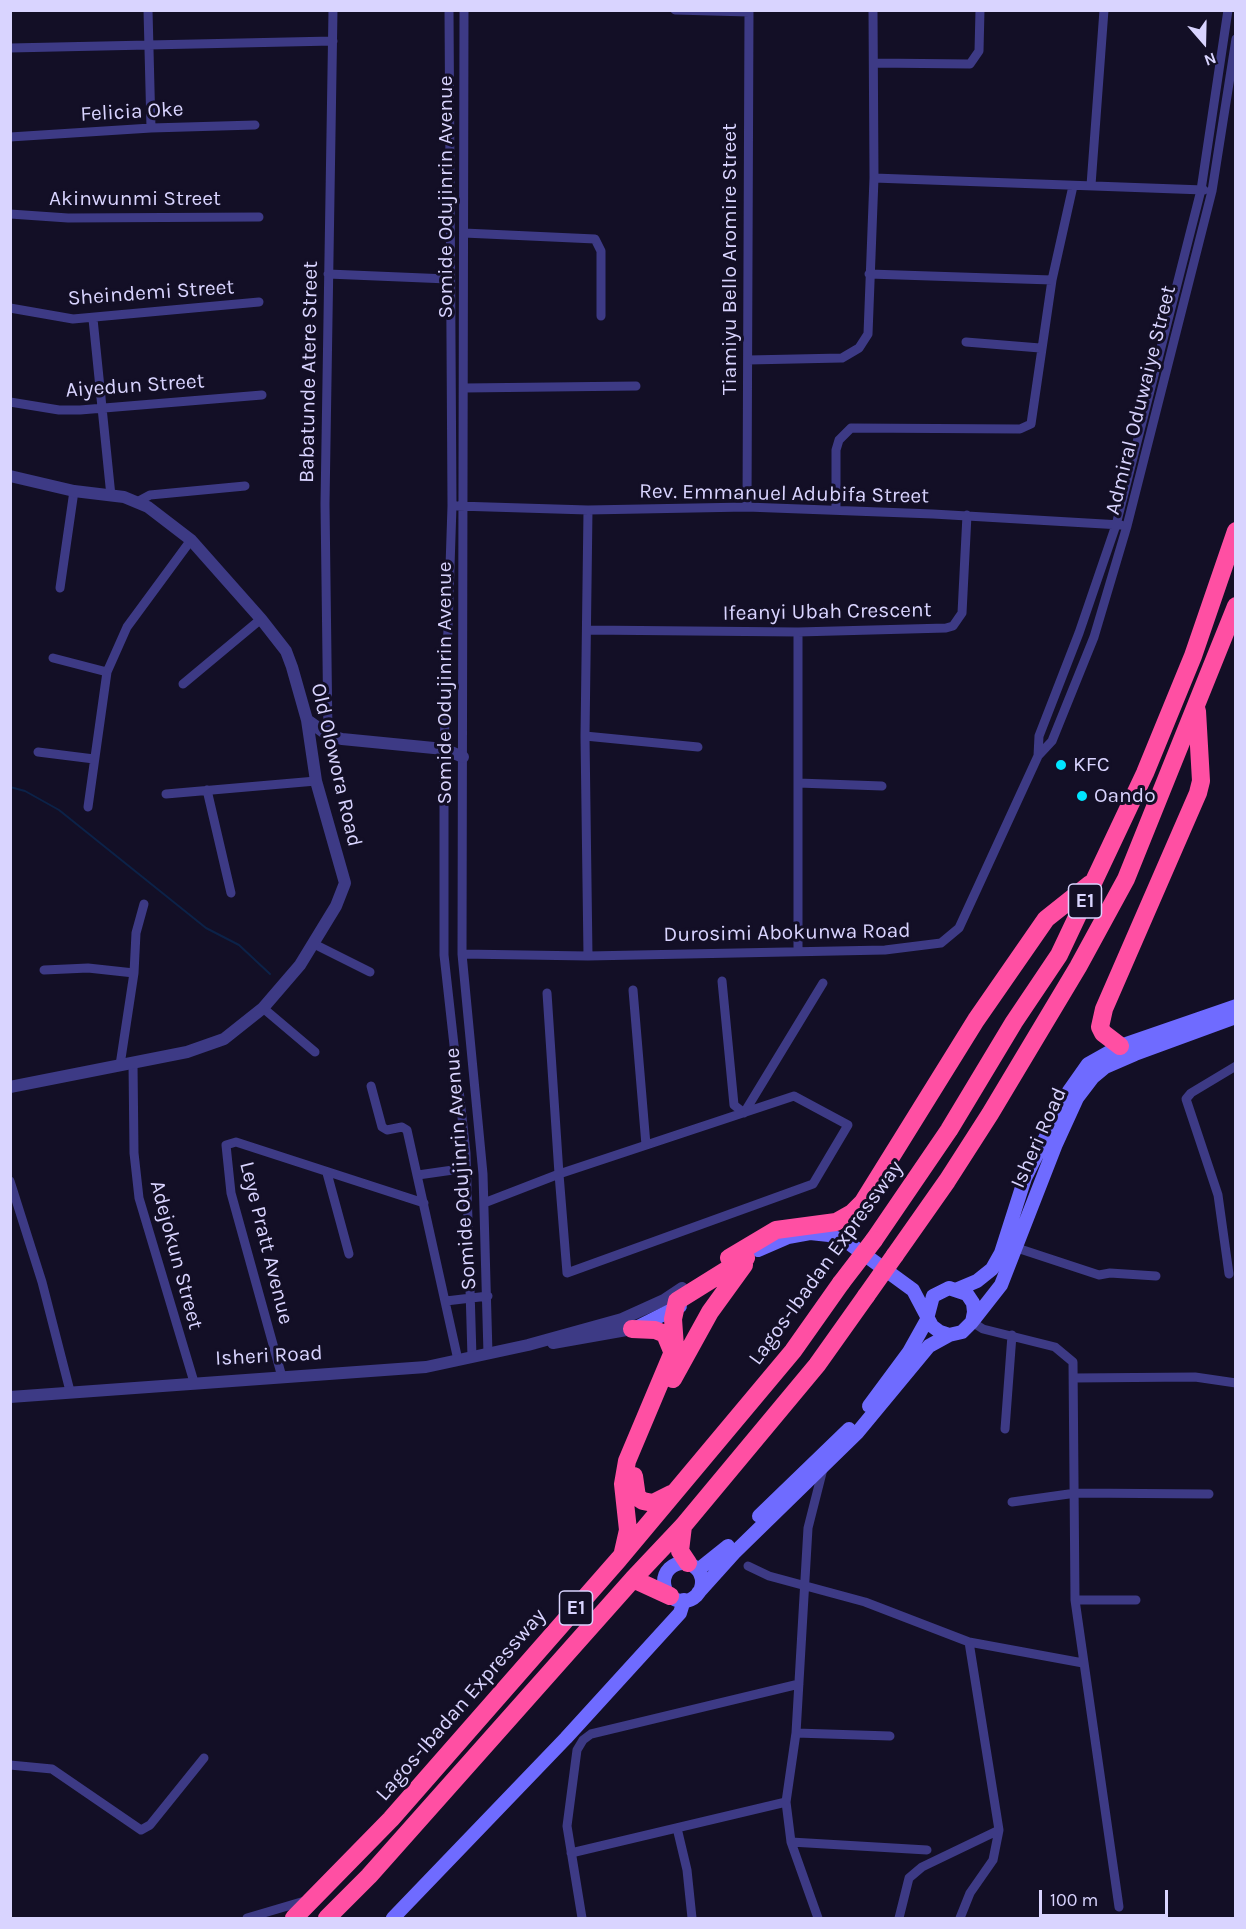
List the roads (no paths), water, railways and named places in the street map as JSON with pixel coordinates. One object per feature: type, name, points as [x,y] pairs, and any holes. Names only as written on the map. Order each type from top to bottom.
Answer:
[{"type":"highway","name":"Lagos-Ibadan Expressway","points":[[294,1918],[391,1819],[692,1474],[794,1351],[924,1168],[1059,955],[1145,773],[1193,656],[1236,531]]},
{"type":"highway","name":"Lagos-Ibadan Expressway","points":[[327,1918],[369,1876],[633,1579],[683,1526],[818,1365],[947,1181],[1078,967],[1126,879],[1236,606]]},
{"type":"highway","points":[[1120,1046],[1103,1033],[1100,1026],[1108,998],[1198,793],[1201,781],[1197,699]]},
{"type":"highway","points":[[692,1474],[661,1500],[653,1503],[637,1497],[633,1481],[636,1465],[663,1399],[737,1262],[776,1230],[836,1222],[852,1214],[863,1202],[976,1020],[1046,919],[1095,879]]},
{"type":"highway","points":[[619,1559],[628,1539],[623,1484],[627,1461],[675,1347],[677,1301],[758,1250]]},
{"type":"highway","points":[[632,1329],[655,1330],[665,1334],[672,1353]]},
{"type":"highway","points":[[683,1526],[680,1551],[693,1567]]},
{"type":"highway","points":[[633,1579],[677,1598]]},
{"type":"main road","name":"Isheri Road","points":[[912,1290],[958,1289],[977,1281],[992,1269],[1001,1253],[1025,1178],[1080,1074],[1089,1064],[1120,1046],[1236,1006]]},
{"type":"main road","name":"Isheri Road","points":[[632,1329],[675,1309],[737,1262],[758,1250],[788,1237],[810,1233],[829,1235],[850,1244],[912,1290],[940,1332],[948,1335],[962,1332],[1001,1285],[1017,1248],[1044,1171],[1077,1098],[1093,1077],[1105,1067],[1135,1054],[1236,1017]]},
{"type":"main road","name":"Isheri Road","points":[[737,1262],[805,1239],[850,1244]]},
{"type":"main road","points":[[958,1289],[967,1294],[973,1303],[972,1322]]},
{"type":"main road","points":[[393,1918],[566,1738],[680,1613],[677,1598],[664,1585],[666,1573],[675,1564],[693,1567],[717,1558],[863,1414],[909,1352],[928,1316],[933,1296],[941,1291]]},
{"type":"main road","points":[[677,1598],[698,1593],[734,1552],[858,1432],[929,1346],[948,1335]]},
{"type":"main road","points":[[693,1567],[702,1581],[698,1593]]},
{"type":"street","points":[[148,10],[151,128]]},
{"type":"street","name":"Babatunde Atere Street","points":[[328,735],[325,504],[333,10]]},
{"type":"street","points":[[449,10],[451,114],[448,279],[452,506],[444,749],[444,955],[466,1168],[472,1357]]},
{"type":"street","name":"Somide Odujinrin Avenue","points":[[464,10],[465,388],[462,954],[478,1105],[488,1296],[488,1354]]},
{"type":"street","points":[[675,10],[749,11]]},
{"type":"street","points":[[748,360],[830,359],[852,354],[865,342],[868,334],[874,178],[873,10]]},
{"type":"street","points":[[874,63],[970,64],[979,51],[980,10]]},
{"type":"street","points":[[1091,185],[1104,10]]},
{"type":"street","name":"Admiral Oduwaiye Street","points":[[1116,525],[1200,190],[1228,10]]},
{"type":"street","name":"Tiamiyu Bello Aromire Street","points":[[747,507],[749,11]]},
{"type":"street","name":"Admiral Oduwaiye Street","points":[[1038,756],[1052,741],[1094,637],[1127,526],[1212,190],[1236,39]]},
{"type":"street","points":[[10,48],[333,41]]},
{"type":"street","name":"Felicia Oke","points":[[10,137],[151,128],[255,125]]},
{"type":"street","points":[[874,178],[1212,190]]},
{"type":"street","points":[[836,510],[836,450],[839,440],[851,428],[1025,428],[1034,417],[1040,348],[1052,280],[1073,186]]},
{"type":"street","name":"Akinwunmi Street","points":[[10,214],[68,218],[259,217]]},
{"type":"street","points":[[464,233],[595,239],[601,251],[601,316]]},
{"type":"street","points":[[328,274],[448,279]]},
{"type":"street","points":[[869,274],[1052,280]]},
{"type":"street","name":"Sheindemi Street","points":[[10,308],[51,317],[93,319],[259,302]]},
{"type":"street","points":[[93,319],[104,408],[111,496]]},
{"type":"street","points":[[966,342],[1040,348]]},
{"type":"street","points":[[465,388],[636,386]]},
{"type":"street","name":"Aiyedun Street","points":[[10,402],[59,410],[262,394]]},
{"type":"street","name":"Old Olowora Road","points":[[10,476],[74,491],[137,502],[171,522],[191,540],[261,619],[286,651],[307,720],[316,781],[345,883],[343,893],[300,965],[263,1008],[232,1034],[210,1046],[10,1087]]},
{"type":"street","points":[[137,502],[150,495],[245,486]]},
{"type":"street","points":[[60,588],[74,491]]},
{"type":"street","name":"Rev. Emmanuel Adubifa Street","points":[[452,506],[588,510],[747,507],[967,515],[1127,526]]},
{"type":"street","points":[[588,510],[585,736],[588,956]]},
{"type":"street","name":"Ifeanyi Ubah Crescent","points":[[587,630],[923,631],[953,626],[962,613],[967,515]]},
{"type":"street","name":"Durosimi Abokunwa Road","points":[[462,954],[588,956],[916,948],[941,943],[953,936],[959,928],[1038,756],[1039,736],[1079,633],[1116,525]]},
{"type":"street","points":[[88,807],[107,672],[127,627],[191,540]]},
{"type":"street","points":[[183,684],[261,619]]},
{"type":"street","points":[[798,632],[798,951]]},
{"type":"street","points":[[52,658],[107,672]]},
{"type":"street","points":[[307,720],[328,735],[365,743],[444,749],[463,757]]},
{"type":"street","points":[[585,736],[698,747]]},
{"type":"street","points":[[38,752],[94,759]]},
{"type":"street","points":[[166,794],[316,781]]},
{"type":"street","points":[[798,783],[882,786]]},
{"type":"street","points":[[207,790],[231,894]]},
{"type":"street","name":"Adejokun Street","points":[[144,904],[136,933],[127,1064],[134,1153],[139,1198],[194,1382]]},
{"type":"street","points":[[314,944],[370,972]]},
{"type":"street","points":[[44,970],[88,968],[134,973]]},
{"type":"street","points":[[722,981],[734,1105],[744,1113]]},
{"type":"street","points":[[744,1113],[823,983]]},
{"type":"street","points":[[447,990],[465,988]]},
{"type":"street","points":[[633,990],[646,1145]]},
{"type":"street","points":[[484,1203],[559,1174],[794,1096],[848,1125],[813,1184],[567,1274],[559,1174],[547,993]]},
{"type":"street","points":[[263,1008],[315,1052]]},
{"type":"street","points":[[1229,1274],[1218,1195],[1186,1099],[1191,1093],[1236,1066]]},
{"type":"street","points":[[371,1086],[382,1127],[387,1130],[402,1127],[407,1130],[458,1360]]},
{"type":"street","name":"Leye Pratt Avenue","points":[[282,1377],[231,1193],[226,1145],[236,1142],[424,1203]]},
{"type":"street","points":[[418,1175],[466,1168]]},
{"type":"street","points":[[327,1173],[349,1254]]},
{"type":"street","points":[[10,1181],[42,1282],[70,1391]]},
{"type":"street","points":[[1017,1248],[1099,1275],[1120,1273],[1156,1276]]},
{"type":"street","name":"Isheri Road","points":[[10,1397],[426,1367],[528,1345],[638,1312],[737,1262]]},
{"type":"street","points":[[446,1301],[488,1296]]},
{"type":"street","points":[[972,1322],[982,1329],[1055,1347],[1068,1355],[1073,1362],[1076,1493],[1075,1600],[1119,1907]]},
{"type":"street","name":"Isheri Road","points":[[528,1345],[571,1342],[632,1329]]},
{"type":"street","points":[[1005,1429],[1012,1335]]},
{"type":"street","points":[[1074,1377],[1195,1377],[1236,1383]]},
{"type":"street","points":[[818,1918],[791,1842],[786,1802],[796,1733],[800,1684],[803,1584],[810,1520],[822,1469]]},
{"type":"street","points":[[1012,1502],[1076,1493],[1209,1494]]},
{"type":"street","points":[[748,1566],[770,1576],[865,1602],[969,1642],[1083,1663]]},
{"type":"street","points":[[1075,1600],[1136,1600]]},
{"type":"street","points":[[960,1918],[970,1893],[993,1860],[999,1830],[969,1642]]},
{"type":"street","points":[[582,1918],[567,1826],[576,1750],[587,1737],[692,1708],[800,1684]]},
{"type":"street","points":[[796,1733],[890,1736]]},
{"type":"street","points":[[10,1765],[52,1770],[141,1830],[150,1826],[204,1758]]},
{"type":"street","points":[[572,1854],[786,1802]]},
{"type":"street","points":[[677,1828],[687,1870],[692,1918]]},
{"type":"street","points":[[898,1918],[909,1878],[922,1867],[999,1830]]},
{"type":"street","points":[[791,1842],[927,1850]]},
{"type":"street","points":[[247,1918],[313,1899]]},
{"type":"waterway","points":[[10,787],[25,791],[59,810],[206,928],[239,945],[270,974]]},
{"type":"place","name":"KFC","points":[[1061,765]]},
{"type":"place","name":"Oando","points":[[1082,796]]}]
